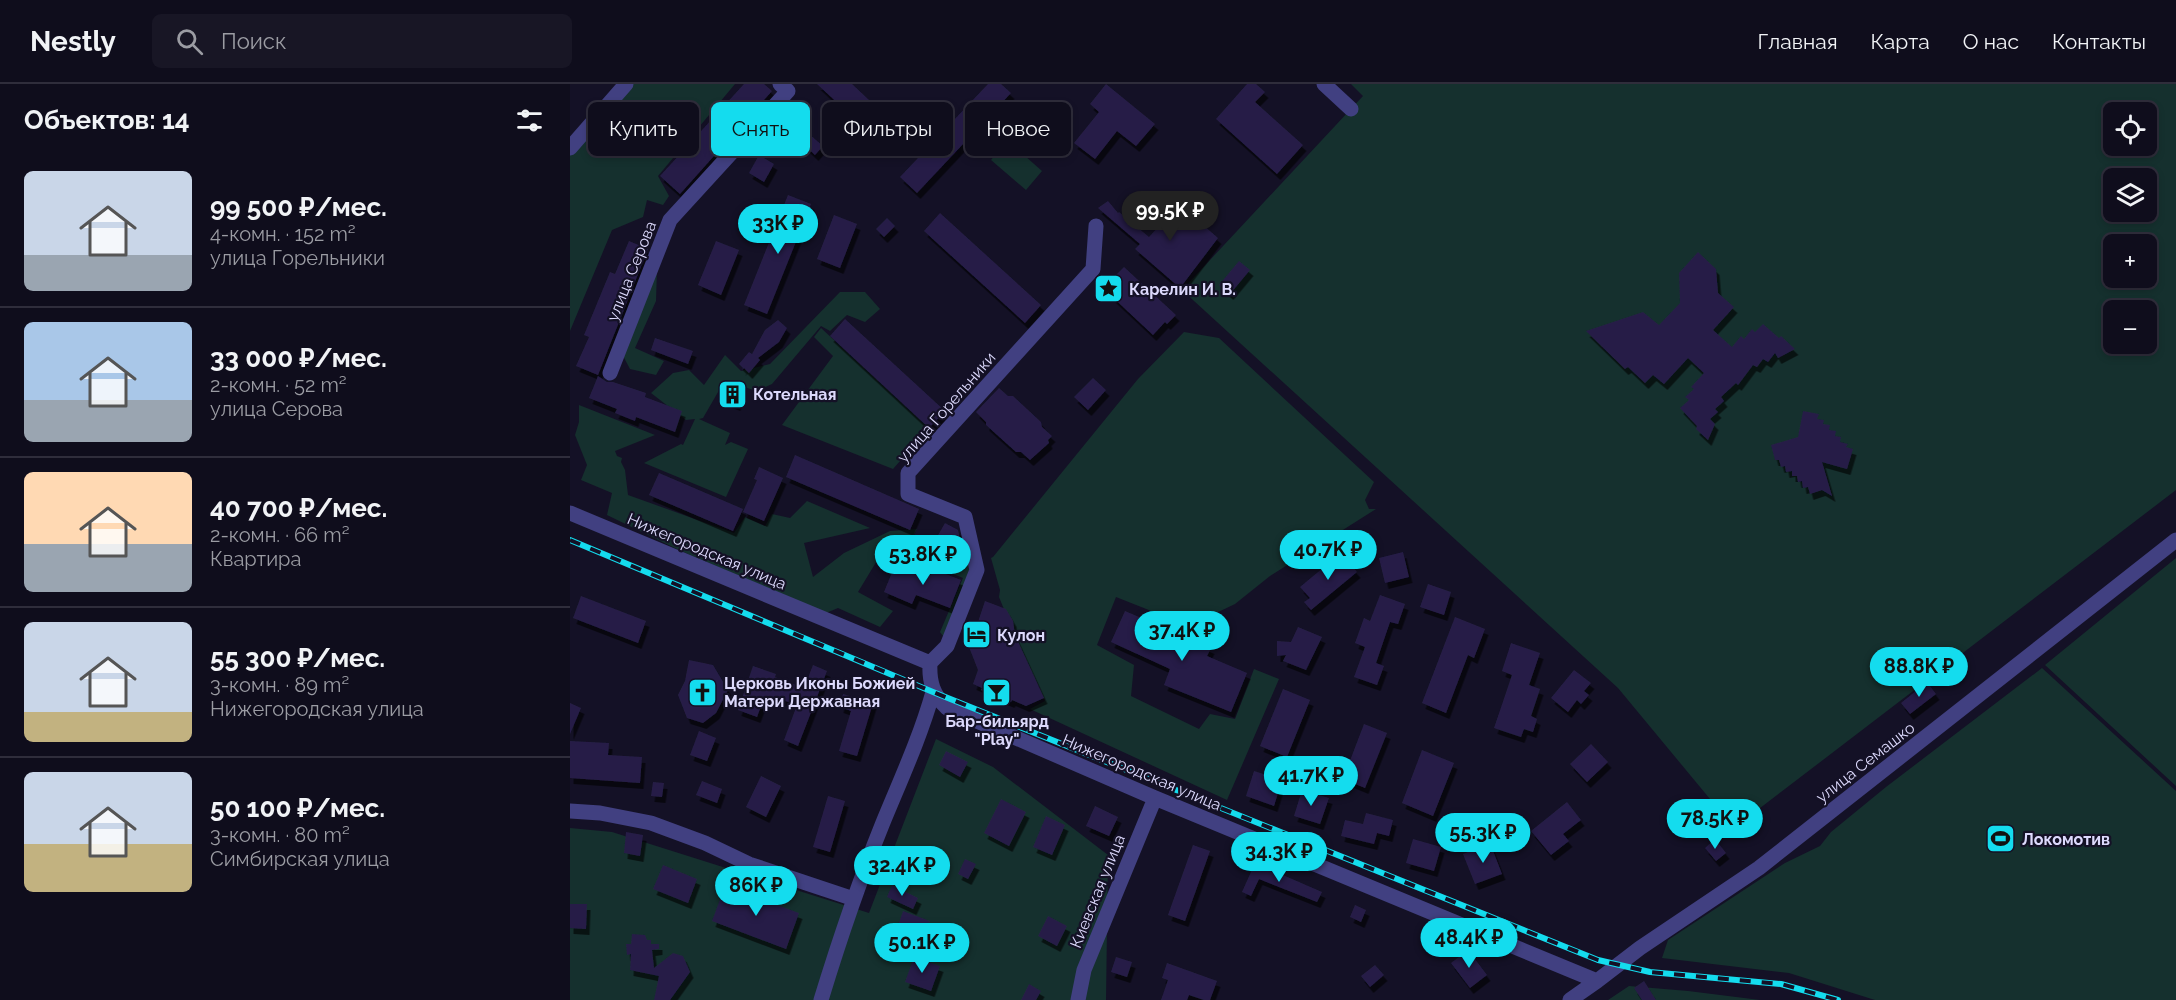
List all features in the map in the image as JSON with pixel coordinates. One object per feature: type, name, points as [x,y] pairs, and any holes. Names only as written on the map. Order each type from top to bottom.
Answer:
[{"type":"street","points":[[575,142],[626,84]]},
{"type":"street","name":"улица Серова","points":[[609,373],[670,220],[788,91],[780,84]]},
{"type":"street","points":[[1324,84],[1351,109]]},
{"type":"street","name":"улица Горельники","points":[[930,663],[947,646],[977,570],[965,517],[908,494],[908,473],[1093,269],[1096,226]]},
{"type":"street","name":"Нижегородская улица","points":[[570,513],[930,663]]},
{"type":"street","name":"улица Семашко","points":[[1569,1000],[1598,981],[1640,948],[1759,868],[2176,540]]},
{"type":"street","points":[[821,1000],[854,899],[903,777],[933,692],[929,677],[930,663]]},
{"type":"street","name":"Нижегородская улица","points":[[933,692],[947,708],[1155,798],[1598,981]]},
{"type":"street","name":"Киевская улица","points":[[1078,1000],[1084,969],[1155,798]]},
{"type":"street","points":[[570,811],[600,813],[651,823],[705,843],[749,864],[854,899]]},
{"type":"green space","points":[[626,84],[735,84],[720,102],[711,102],[711,113],[699,127],[699,102],[611,102]]},
{"type":"green space","points":[[1351,84],[2176,84],[2176,490],[1734,828],[1618,688],[1182,290],[1363,96]]},
{"type":"green space","points":[[588,129],[588,156],[675,156],[658,176],[669,196],[663,205],[647,200],[643,217],[612,230],[570,331],[570,151]]},
{"type":"green space","points":[[994,156],[1025,156],[1042,171],[1026,190],[991,160]]},
{"type":"green space","points":[[657,268],[656,301],[635,348],[664,361],[656,375],[630,369],[621,352]]},
{"type":"green space","points":[[840,292],[865,292],[880,309],[865,322],[847,315],[830,331],[821,326],[772,384],[756,391],[725,380],[703,418],[699,419],[730,433],[725,445],[731,442],[748,449],[726,497],[644,463],[683,445],[695,419],[686,420],[651,393],[673,373],[689,370],[704,385],[725,355],[741,371],[770,364]]},
{"type":"green space","points":[[821,328],[929,428],[893,469],[782,425],[833,356],[814,337]]},
{"type":"green space","points":[[1184,332],[1219,338],[1374,482],[1365,500],[1369,509],[1376,509],[1270,576],[1235,604],[1193,624],[1174,620],[1116,597],[1097,645],[1134,665],[1131,696],[1199,729],[1210,714],[1235,719],[1254,669],[1279,679],[1227,800],[1030,709],[1045,701],[1037,682],[1034,683],[999,597],[1000,590],[991,558],[1138,379]]},
{"type":"green space","points":[[579,405],[655,435],[615,451],[617,456],[622,458],[628,495],[734,533],[745,517],[765,526],[772,514],[790,518],[807,501],[870,528],[804,543],[813,577],[844,553],[890,531],[917,529],[909,543],[928,544],[956,558],[966,542],[971,570],[946,640],[940,632],[963,578],[934,566],[912,569],[878,559],[858,592],[893,611],[880,627],[838,608],[826,613],[681,551],[607,515],[612,493],[581,480],[587,465],[575,435],[579,422]]},
{"type":"green space","points":[[2176,558],[2176,786],[2045,665]]},
{"type":"green space","name":"Локомотив","points":[[2042,668],[2176,791],[2176,1000],[1875,1000],[1789,973],[1662,958],[1668,940],[1785,863],[1820,846],[1831,832],[1886,787]]},
{"type":"green space","points":[[936,739],[993,767],[1108,855],[1106,1000],[570,1000],[570,828],[612,832],[869,913]]},
{"type":"green space","points":[[1629,986],[1688,991],[1760,1000],[1608,1000]]},
{"type":"building","points":[[744,84],[764,84],[772,91],[762,102],[728,102]]},
{"type":"building","points":[[817,84],[852,84],[871,102],[836,102]]},
{"type":"building","points":[[988,84],[1001,84],[1011,93],[1003,102],[971,102]]},
{"type":"building","points":[[1106,84],[1155,124],[1136,146],[1117,131],[1095,159],[1074,143],[1099,112],[1090,104]]},
{"type":"building","points":[[1247,84],[1256,84],[1265,92],[1255,102],[1303,145],[1277,174],[1216,119]]},
{"type":"building","points":[[965,108],[965,142],[953,155],[953,121]]},
{"type":"building","points":[[711,120],[711,156],[714,156],[680,194],[660,176],[678,156],[699,156],[699,133]]},
{"type":"building","points":[[810,135],[822,145],[815,155],[810,150]]},
{"type":"building","points":[[758,156],[774,164],[764,182],[749,173]]},
{"type":"building","points":[[920,156],[952,156],[917,193],[900,177]]},
{"type":"building","points":[[788,195],[811,204],[767,314],[744,305]]},
{"type":"building","points":[[1108,201],[1118,213],[1149,237],[1179,204],[1218,238],[1180,288],[1135,249],[1140,244],[1098,208]]},
{"type":"building","points":[[940,213],[1041,305],[1025,323],[924,231]]},
{"type":"building","points":[[834,215],[857,224],[840,268],[817,259]]},
{"type":"building","points":[[887,218],[895,226],[884,237],[876,229]]},
{"type":"building","points":[[629,241],[648,249],[598,375],[576,366],[589,337],[584,335],[610,272],[615,274]]},
{"type":"building","points":[[716,241],[739,250],[721,295],[698,285]]},
{"type":"building","points":[[1698,252],[1716,269],[1718,293],[1734,307],[1713,330],[1732,347],[1741,336],[1744,339],[1752,329],[1755,332],[1763,324],[1795,349],[1778,358],[1775,353],[1768,362],[1763,359],[1757,367],[1753,365],[1738,385],[1736,383],[1721,397],[1724,401],[1715,409],[1718,412],[1710,419],[1715,424],[1708,440],[1680,408],[1689,400],[1685,397],[1694,389],[1691,387],[1704,373],[1688,358],[1664,384],[1653,375],[1645,383],[1628,367],[1625,369],[1586,331],[1643,312],[1659,325],[1680,303],[1679,273]]},
{"type":"building","points":[[1239,261],[1250,270],[1230,294],[1219,285]]},
{"type":"building","points":[[1124,267],[1176,315],[1167,324],[1165,322],[1153,335],[1106,291]]},
{"type":"building","points":[[845,319],[945,411],[929,428],[830,336]]},
{"type":"building","points":[[778,320],[787,328],[779,342],[758,358],[760,360],[749,373],[744,368],[742,370],[739,364],[749,352],[752,354],[765,330]]},
{"type":"building","points":[[655,338],[693,351],[688,364],[651,350]]},
{"type":"building","points":[[598,376],[607,382],[646,393],[645,397],[682,411],[675,432],[636,417],[635,421],[615,413],[617,409],[589,398]]},
{"type":"building","points":[[1093,378],[1106,390],[1088,410],[1074,397]]},
{"type":"building","name":"Котельная","points":[[727,384],[742,389],[737,405],[722,400]]},
{"type":"building","points":[[999,388],[1008,396],[1013,396],[1041,422],[1042,427],[1052,436],[1048,440],[1049,443],[1030,460],[1021,452],[1016,452],[986,425],[986,422],[976,412]]},
{"type":"building","points":[[1803,411],[1819,414],[1817,419],[1824,420],[1823,424],[1830,425],[1829,430],[1836,431],[1835,436],[1841,437],[1840,442],[1848,444],[1846,447],[1853,449],[1847,469],[1822,462],[1832,496],[1822,490],[1810,494],[1808,487],[1803,488],[1802,481],[1798,482],[1797,476],[1792,476],[1792,471],[1786,472],[1785,466],[1781,467],[1779,460],[1775,460],[1771,445],[1798,437]]},
{"type":"building","points":[[795,455],[919,509],[910,530],[786,477]]},
{"type":"building","points":[[759,467],[783,478],[764,521],[743,512],[757,480],[754,479]]},
{"type":"building","points":[[659,473],[743,509],[733,531],[649,495]]},
{"type":"building","points":[[945,523],[958,530],[961,544],[955,555],[933,544]]},
{"type":"building","points":[[1403,552],[1409,577],[1385,583],[1379,558]]},
{"type":"building","points":[[1341,553],[1357,572],[1311,610],[1304,602],[1310,598],[1300,587]]},
{"type":"building","points":[[895,565],[917,573],[918,570],[931,575],[933,569],[961,580],[950,608],[916,595],[912,604],[884,592]]},
{"type":"building","points":[[1428,584],[1451,592],[1444,615],[1420,607]]},
{"type":"building","points":[[1380,595],[1405,604],[1398,624],[1390,622],[1376,663],[1384,666],[1377,685],[1354,677],[1365,647],[1355,643],[1364,618],[1370,621]]},
{"type":"building","points":[[581,596],[646,621],[638,643],[573,618]]},
{"type":"building","points":[[985,601],[1006,609],[1013,621],[1015,635],[1044,698],[1026,706],[981,690],[982,688],[973,684],[978,670],[969,647],[973,637],[969,632],[975,631]]},
{"type":"building","points":[[1125,611],[1211,648],[1207,656],[1247,673],[1231,712],[1164,685],[1170,669],[1111,642]]},
{"type":"building","points":[[1455,617],[1485,629],[1474,658],[1468,655],[1446,713],[1422,703]]},
{"type":"building","points":[[1298,627],[1322,637],[1306,670],[1283,661],[1286,655],[1277,656],[1277,641],[1291,642]]},
{"type":"building","points":[[1511,643],[1540,653],[1529,685],[1540,689],[1531,716],[1537,719],[1533,732],[1524,729],[1521,737],[1494,728],[1512,675],[1502,671]]},
{"type":"building","name":"Церковь Иконы Божией Матери Державная","points":[[689,660],[713,665],[728,690],[716,713],[703,723],[687,718],[678,695],[685,681]]},
{"type":"building","points":[[813,665],[827,671],[798,746],[784,740],[797,705],[774,697],[772,701],[764,698],[757,717],[738,710],[753,666],[804,688]]},
{"type":"building","points":[[1574,670],[1591,683],[1584,691],[1589,695],[1581,704],[1577,700],[1568,712],[1551,698]]},
{"type":"building","points":[[1927,682],[1936,694],[1910,714],[1901,703]]},
{"type":"building","points":[[1283,689],[1310,700],[1287,757],[1260,746]]},
{"type":"building","points":[[843,694],[873,703],[857,756],[839,751],[851,711],[840,707]]},
{"type":"building","points":[[570,703],[581,708],[570,734]]},
{"type":"building","points":[[1364,724],[1387,733],[1365,788],[1343,779]]},
{"type":"building","points":[[699,731],[716,738],[707,761],[690,755]]},
{"type":"building","points":[[570,741],[609,743],[608,755],[642,757],[640,783],[570,778]]},
{"type":"building","points":[[1591,744],[1608,762],[1587,782],[1570,764]]},
{"type":"building","points":[[1422,750],[1454,763],[1433,816],[1402,803]]},
{"type":"building","points":[[946,751],[968,762],[960,777],[939,765]]},
{"type":"building","points":[[1254,771],[1282,780],[1274,806],[1246,796]]},
{"type":"building","points":[[761,776],[781,786],[766,817],[746,807]]},
{"type":"building","points":[[702,781],[722,789],[717,803],[696,795]]},
{"type":"building","points":[[653,782],[664,783],[662,797],[651,796]]},
{"type":"building","points":[[1302,790],[1329,798],[1320,824],[1294,816]]},
{"type":"building","points":[[828,796],[845,801],[830,852],[813,847]]},
{"type":"building","points":[[1001,799],[1026,812],[1009,846],[984,833]]},
{"type":"building","points":[[1567,802],[1581,820],[1563,834],[1569,841],[1551,855],[1531,831]]},
{"type":"building","points":[[1095,806],[1118,817],[1109,836],[1086,826]]},
{"type":"building","points":[[1366,813],[1393,820],[1389,836],[1377,833],[1374,844],[1341,836],[1345,820],[1363,824]]},
{"type":"building","points":[[1046,816],[1065,825],[1052,855],[1033,847]]},
{"type":"building","points":[[626,832],[643,835],[640,856],[624,853]]},
{"type":"building","points":[[1413,839],[1441,847],[1434,871],[1406,863]]},
{"type":"building","points":[[1715,839],[1726,853],[1716,861],[1705,848]]},
{"type":"building","points":[[1490,843],[1502,874],[1475,884],[1463,854]]},
{"type":"building","points":[[1193,845],[1210,851],[1185,921],[1168,915]]},
{"type":"building","points":[[965,859],[976,864],[968,879],[958,874]]},
{"type":"building","points":[[1255,863],[1322,892],[1317,902],[1259,879],[1251,896],[1242,892]]},
{"type":"building","points":[[663,865],[697,879],[688,903],[653,889]]},
{"type":"building","points":[[892,885],[918,898],[913,909],[887,897]]},
{"type":"building","points":[[725,886],[799,913],[786,949],[712,921]]},
{"type":"building","points":[[570,904],[587,904],[586,929],[570,928]]},
{"type":"building","points":[[1355,905],[1366,910],[1361,922],[1350,917]]},
{"type":"building","points":[[903,911],[930,921],[919,952],[892,943]]},
{"type":"building","points":[[1048,916],[1067,926],[1057,946],[1038,936]]},
{"type":"building","points":[[632,934],[645,935],[647,940],[651,940],[651,944],[659,944],[659,949],[652,950],[654,968],[673,953],[683,956],[690,972],[670,1000],[654,1000],[659,976],[630,970],[631,954],[627,955],[626,944],[631,944]]},
{"type":"building","points":[[1468,950],[1487,975],[1470,988],[1451,963]]},
{"type":"building","points":[[914,957],[940,966],[931,991],[905,982]]},
{"type":"building","points":[[1116,957],[1132,962],[1127,977],[1111,972]]},
{"type":"building","points":[[1167,963],[1217,981],[1210,1000],[1189,995],[1187,1000],[1161,1000],[1168,980],[1162,978]]},
{"type":"building","points":[[1375,965],[1384,975],[1370,987],[1361,976]]},
{"type":"building","points":[[1644,981],[1656,1000],[1642,1000],[1634,988]]},
{"type":"building","points":[[1029,984],[1041,991],[1036,1000],[1021,1000]]},
{"type":"railway","points":[[570,540],[933,692],[1598,960],[1650,972],[1781,984],[1838,1000]]},
{"type":"place","name":"Карелин И. В.","points":[[1108,289]]},
{"type":"place","name":"Котельная","points":[[732,394]]},
{"type":"place","name":"Кулон","points":[[976,635]]},
{"type":"place","name":"Церковь Иконы Божией Матери Державная","points":[[703,692]]},
{"type":"place","name":"Бар-бильярд \"Play\"","points":[[997,693]]},
{"type":"place","name":"Локомотив","points":[[2001,839]]}]
